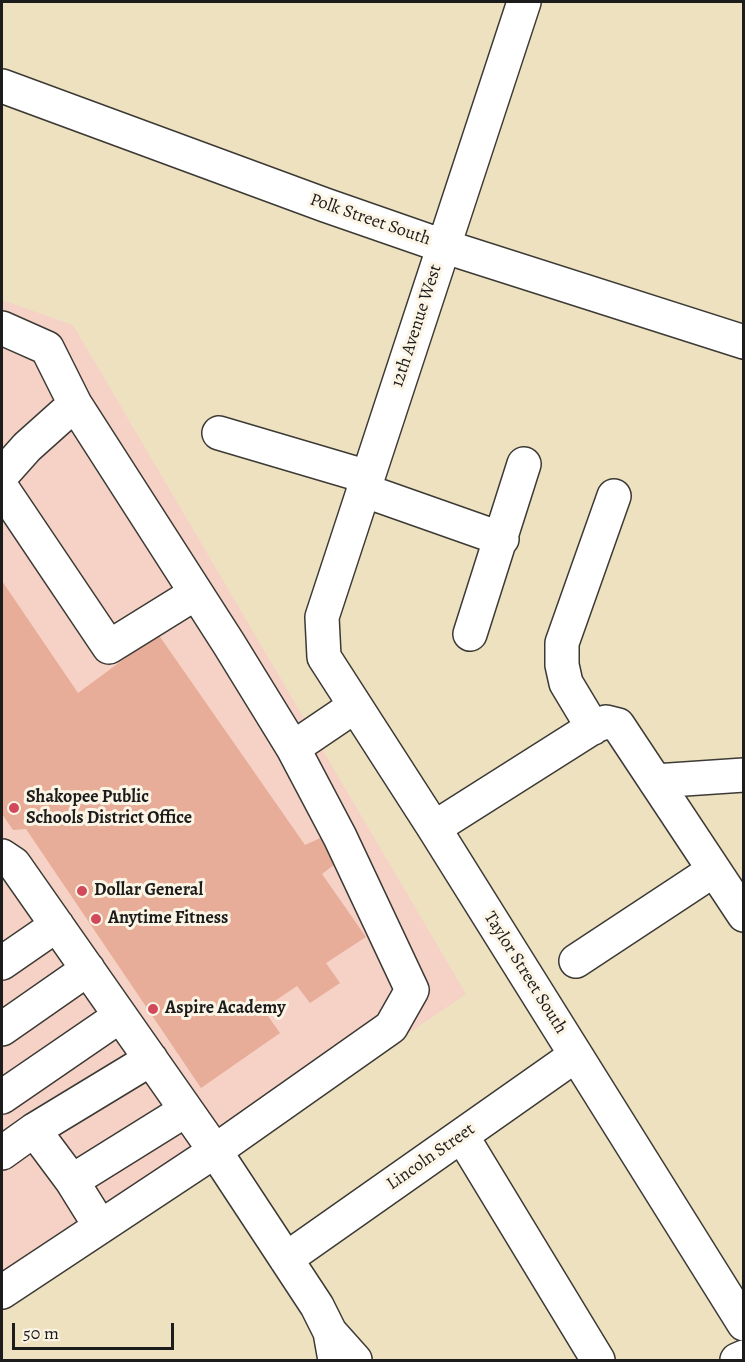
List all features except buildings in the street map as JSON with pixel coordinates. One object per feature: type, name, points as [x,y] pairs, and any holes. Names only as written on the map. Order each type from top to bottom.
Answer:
[{"type":"street","name":"12th Avenue West","points":[[322,617],[524,2]]},
{"type":"street","name":"Polk Street South","points":[[2,86],[443,246],[744,342]]},
{"type":"street","points":[[2,328],[47,348],[75,404],[293,748],[340,837],[412,990],[391,1027],[215,1151],[2,1292]]},
{"type":"street","points":[[2,475],[27,447],[75,404]]},
{"type":"street","points":[[219,433],[365,484],[502,539]]},
{"type":"street","points":[[470,634],[524,464]]},
{"type":"street","points":[[2,489],[109,647],[196,593]]},
{"type":"street","points":[[593,728],[566,683],[562,665],[562,643],[614,496]]},
{"type":"street","name":"Taylor Street South","points":[[322,617],[324,657],[434,828],[744,1324]]},
{"type":"street","points":[[293,748],[355,706]]},
{"type":"street","points":[[434,828],[593,728],[606,722],[618,725],[655,781],[727,879],[744,915]]},
{"type":"street","points":[[655,781],[744,775]]},
{"type":"street","points":[[2,856],[14,864],[13,887],[57,925],[215,1151],[317,1306],[333,1346],[355,1360]]},
{"type":"street","points":[[576,961],[727,879]]},
{"type":"street","points":[[2,963],[57,925]]},
{"type":"street","points":[[2,1029],[88,969]]},
{"type":"street","points":[[2,1097],[120,1016]]},
{"type":"street","name":"Lincoln Street","points":[[286,1259],[576,1055]]},
{"type":"street","points":[[2,1153],[34,1130],[151,1059]]},
{"type":"street","points":[[72,1181],[186,1110]]},
{"type":"street","points":[[34,1130],[72,1181],[100,1226]]},
{"type":"street","points":[[462,1136],[597,1360]]},
{"type":"street","points":[[737,1360],[744,1357]]},
{"type":"shaded area","points":[[2,300],[73,325],[466,994],[2,1311]]},
{"type":"place","name":"Shakopee Public Schools District Office","points":[[14,808]]},
{"type":"place","name":"Dollar General","points":[[82,891]]},
{"type":"place","name":"Anytime Fitness","points":[[96,919]]},
{"type":"place","name":"Aspire Academy","points":[[153,1009]]}]
